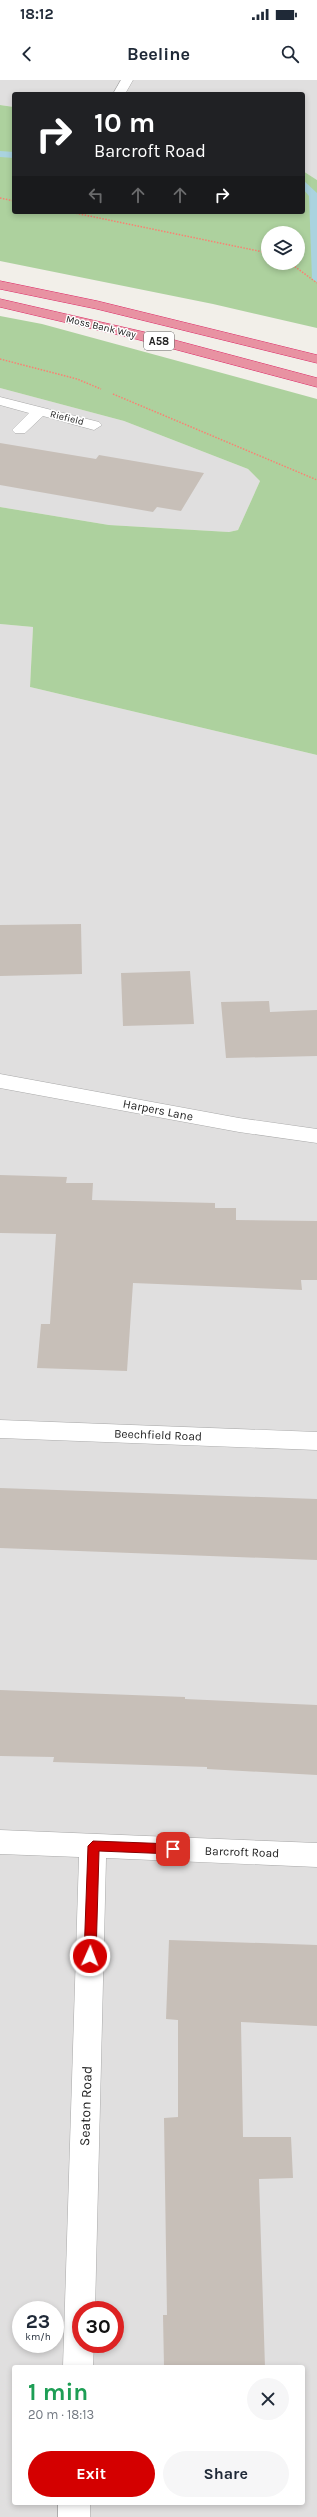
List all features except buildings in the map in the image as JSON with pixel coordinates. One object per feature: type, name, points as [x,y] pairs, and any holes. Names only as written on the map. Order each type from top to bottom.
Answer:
[{"type":"highway","name":"Moss Bank Way","points":[[0,285],[96,305],[317,359]]},
{"type":"highway","name":"Moss Bank Way","points":[[0,303],[139,335],[317,383]]},
{"type":"street","points":[[120,92],[127,80]]},
{"type":"street","name":"Riefield","points":[[0,401],[94,425]]},
{"type":"street","name":"Riefield","points":[[20,430],[40,411]]},
{"type":"street","name":"Harpers Lane","points":[[0,1081],[238,1125],[317,1136]]},
{"type":"street","name":"Beechfield Road","points":[[0,1429],[317,1441]]},
{"type":"street","name":"Barcroft Road","points":[[0,1842],[317,1855]]},
{"type":"street","name":"Seaton Road","points":[[78,2365],[93,1846]]},
{"type":"street","points":[[74,2505],[74,2517]]},
{"type":"path","points":[[0,198],[12,201]]},
{"type":"path","points":[[80,214],[261,252]]},
{"type":"path","points":[[299,270],[317,283]]},
{"type":"path","points":[[0,359],[77,379],[287,466],[317,480]]},
{"type":"shaded area","points":[[0,80],[317,80],[317,180],[305,172],[305,92],[12,92],[12,107],[0,105]]},
{"type":"shaded area","points":[[0,388],[124,421],[248,469],[260,481],[238,530],[229,532],[109,525],[0,507]]},
{"type":"shaded area","points":[[0,624],[33,627],[30,687],[317,755],[317,2517],[0,2517]]},
{"type":"green space","points":[[0,105],[12,107],[12,214],[305,214],[305,172],[317,180],[317,328],[213,304],[0,261]]},
{"type":"green space","points":[[0,316],[42,324],[317,399],[317,755],[30,687],[33,627],[0,624],[0,507],[109,525],[229,532],[238,530],[260,481],[248,469],[124,421],[0,388]]},
{"type":"waterway","points":[[0,154],[12,155]]},
{"type":"waterway","points":[[305,185],[314,195],[317,279]]},
{"type":"route","points":[[90,1956],[93,1846],[173,1849]]}]
